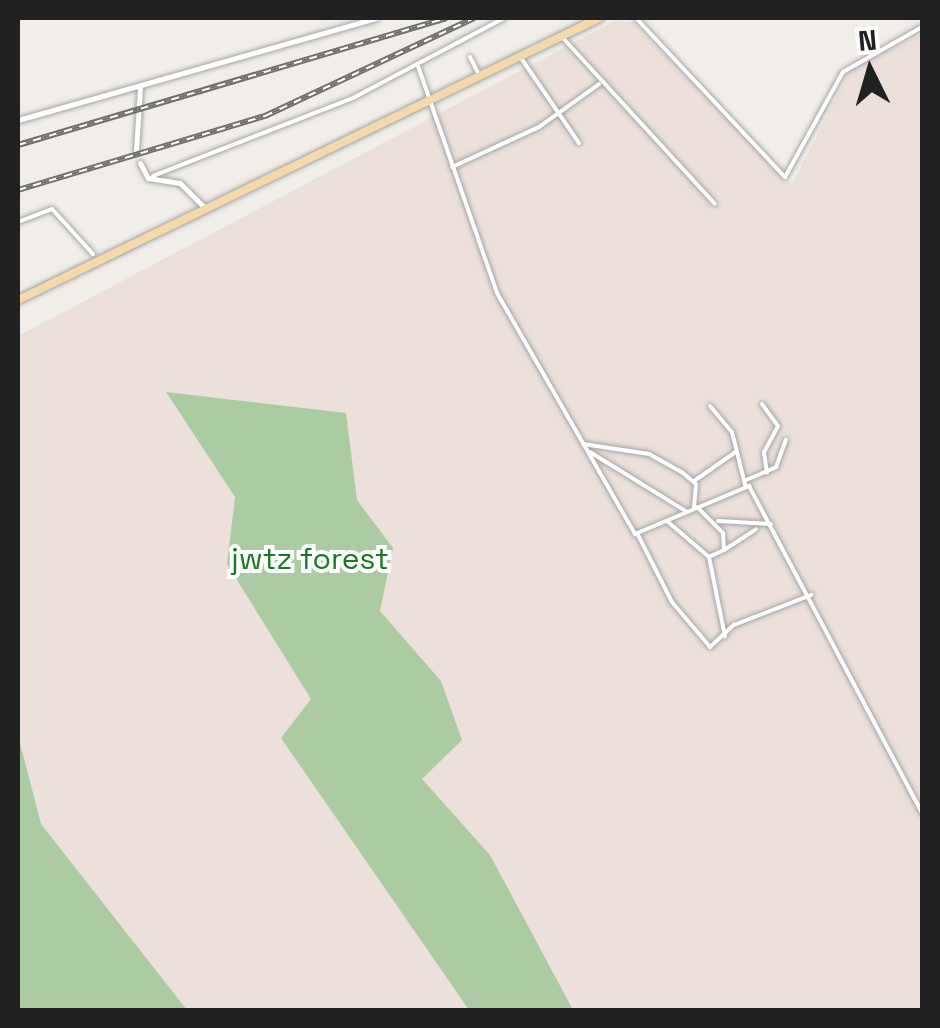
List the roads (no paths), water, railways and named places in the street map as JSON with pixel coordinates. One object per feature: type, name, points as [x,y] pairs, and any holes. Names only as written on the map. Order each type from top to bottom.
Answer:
[{"type":"main road","points":[[18,300],[600,18]]},
{"type":"street","points":[[18,120],[376,18]]},
{"type":"street","points":[[148,178],[418,66],[504,18]]},
{"type":"street","points":[[636,18],[785,177],[849,65],[922,27]]},
{"type":"street","points":[[562,37],[599,84],[716,204]]},
{"type":"street","points":[[470,57],[480,78]]},
{"type":"street","points":[[521,58],[579,142]]},
{"type":"street","points":[[418,66],[435,100],[450,167],[496,294],[704,642],[715,648],[725,636],[810,595]]},
{"type":"street","points":[[450,167],[560,114],[599,84]]},
{"type":"street","points":[[136,151],[140,88]]},
{"type":"street","points":[[140,163],[148,178]]},
{"type":"street","points":[[148,178],[180,183],[206,210]]},
{"type":"street","points":[[18,222],[52,208],[93,254]]},
{"type":"street","points":[[762,404],[778,422],[764,452],[767,473]]},
{"type":"street","points":[[710,406],[737,450],[746,482],[810,595],[922,813]]},
{"type":"street","points":[[638,535],[767,473],[786,440]]},
{"type":"street","points":[[585,447],[649,454],[694,481]]},
{"type":"street","points":[[585,447],[687,512]]},
{"type":"street","points":[[694,481],[737,450]]},
{"type":"street","points":[[694,481],[696,508]]},
{"type":"street","points":[[696,508],[713,519],[756,529]]},
{"type":"street","points":[[713,519],[724,550]]},
{"type":"street","points":[[667,521],[709,557],[725,636]]},
{"type":"street","points":[[709,557],[772,524]]},
{"type":"railway","points":[[18,145],[447,18]]},
{"type":"railway","points":[[18,190],[265,116],[474,18]]},
{"type":"park label","name":"jwtz forest","points":[[310,559]]}]
